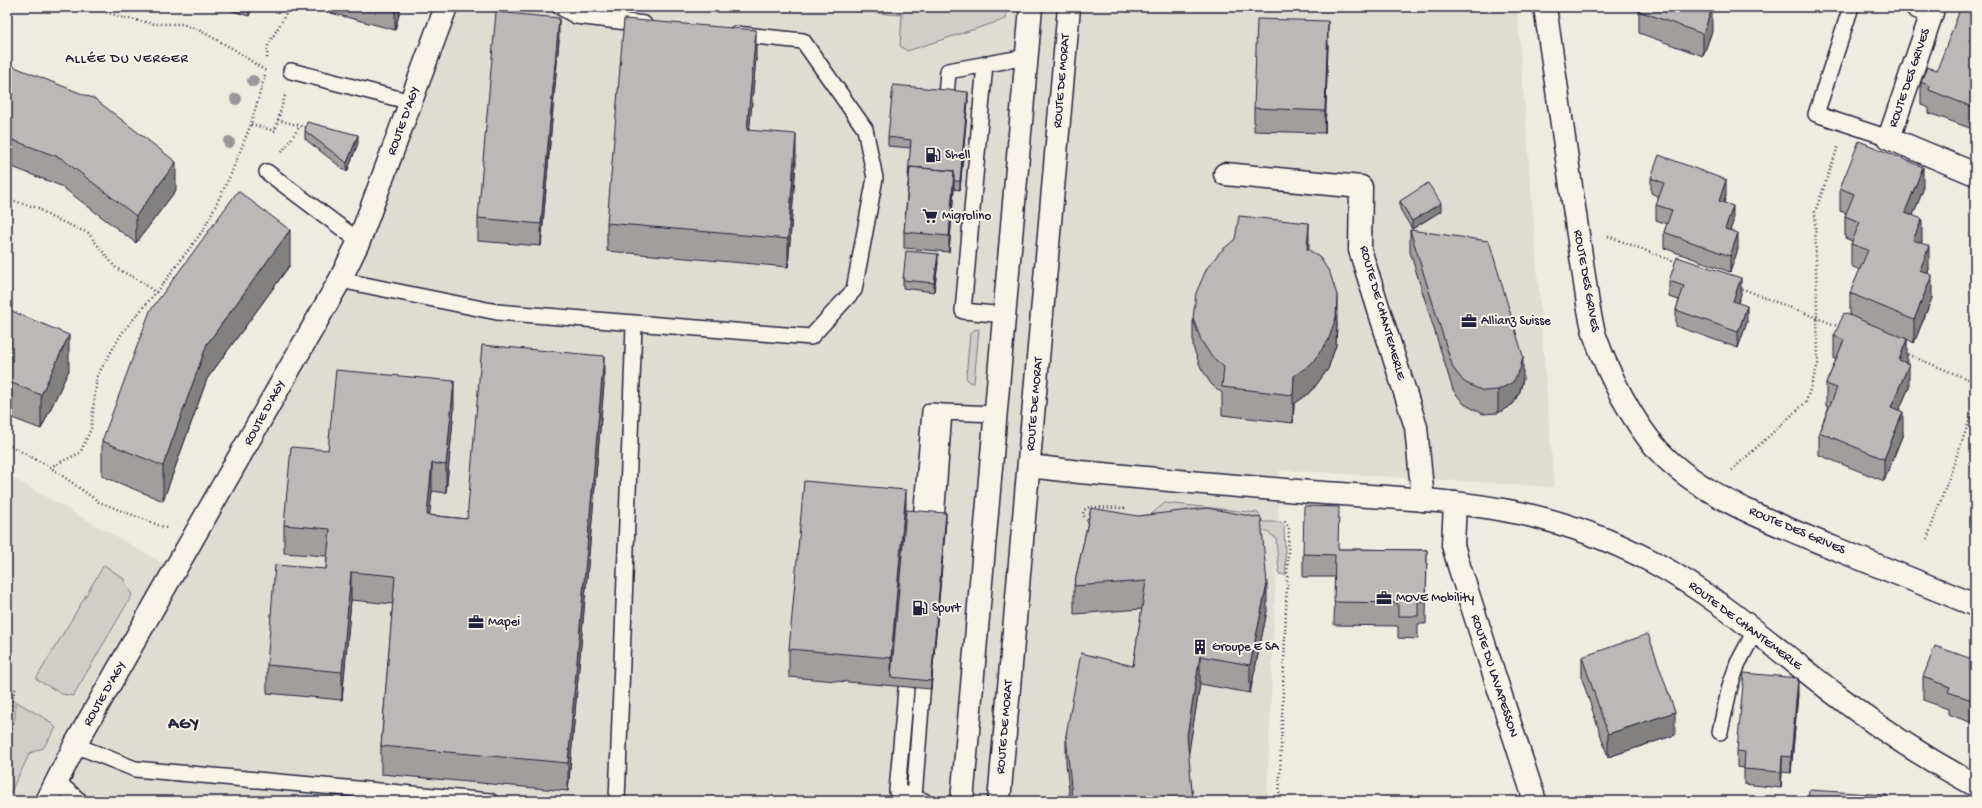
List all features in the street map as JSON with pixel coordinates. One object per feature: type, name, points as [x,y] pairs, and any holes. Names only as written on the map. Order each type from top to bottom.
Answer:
[{"type":"street","name":"ROUTE D'AGY","points":[[47,801],[75,745],[194,539],[340,280],[359,242],[446,7]]},
{"type":"street","points":[[962,801],[1031,7]]},
{"type":"street","name":"ROUTE DE MORAT","points":[[999,801],[1069,7]]},
{"type":"street","name":"ROUTE DES GRIVES","points":[[1545,7],[1588,304],[1596,338],[1614,380],[1636,418],[1658,449],[1679,469],[1710,490],[1764,520],[1975,604]]},
{"type":"street","name":"ROUTE DES GRIVES","points":[[1917,7],[1932,13],[1889,138],[1975,174]]},
{"type":"street","name":"ROUTE DE CHANTEMERLE","points":[[1225,174],[1360,187],[1360,250],[1416,427],[1423,500]]},
{"type":"street","name":"ROUTE DE CHANTEMERLE","points":[[1029,466],[1262,488],[1455,503],[1527,514],[1602,538],[1684,580],[1720,604],[1872,721],[1909,747],[1975,785]]},
{"type":"street","name":"ROUTE DU LAVAPESSON","points":[[1455,503],[1453,545],[1535,801]]},
{"type":"lane","points":[[560,7],[576,16],[655,25]]},
{"type":"lane","points":[[1851,7],[1816,114],[1889,138]]},
{"type":"lane","points":[[340,280],[497,312],[634,325],[811,338],[854,290],[875,178],[865,129],[803,41],[725,33]]},
{"type":"lane","points":[[943,124],[948,71],[1027,57]]},
{"type":"lane","points":[[985,64],[963,311],[1004,315]]},
{"type":"lane","points":[[291,71],[411,102]]},
{"type":"lane","points":[[267,172],[359,242]]},
{"type":"lane","points":[[960,178],[975,183]]},
{"type":"lane","points":[[617,801],[634,325]]},
{"type":"lane","points":[[918,546],[930,412],[996,414]]},
{"type":"lane","points":[[934,546],[944,412]]},
{"type":"lane","points":[[1720,732],[1730,686],[1738,663],[1755,631]]},
{"type":"lane","points":[[909,656],[897,791],[919,799],[925,656]]},
{"type":"lane","points":[[75,745],[135,769],[490,801]]},
{"type":"lane","points":[[56,781],[80,801]]},
{"type":"path","points":[[91,7],[121,17],[154,24],[182,24],[199,30],[235,50],[266,71]]},
{"type":"path","points":[[50,467],[80,453],[91,429],[97,376],[122,333],[156,293],[204,229],[231,174],[251,124],[256,101],[266,71],[268,45],[290,7]]},
{"type":"path","points":[[251,124],[275,131],[278,120],[315,130]]},
{"type":"path","points":[[1731,470],[1806,402],[1818,364],[1814,212],[1846,124]]},
{"type":"path","points":[[267,172],[300,126]]},
{"type":"path","points":[[7,199],[38,208],[51,217],[88,233],[116,268],[142,282],[156,293]]},
{"type":"path","points":[[1608,236],[1680,264]]},
{"type":"path","points":[[1731,284],[1846,330]]},
{"type":"path","points":[[1896,350],[1975,382]]},
{"type":"path","points":[[1927,539],[1975,405]]},
{"type":"path","points":[[7,444],[50,467],[99,502],[194,539]]},
{"type":"path","points":[[1262,488],[1289,528],[1279,801]]},
{"type":"path","points":[[1097,522],[1085,518],[1083,514],[1084,510],[1089,507],[1124,508],[1125,501]]},
{"type":"path","points":[[7,725],[10,716],[11,699],[16,687]]},
{"type":"shaded area","points":[[446,7],[1517,7],[1554,487],[1280,470],[1267,801],[7,801],[7,475],[175,570],[340,280]]},
{"type":"shaded area","points":[[804,7],[936,7],[995,11],[995,7],[1007,7],[1006,19],[907,51],[900,46],[902,15]]},
{"type":"shaded area","points":[[979,329],[974,383],[969,382],[966,377],[970,334],[974,330]]},
{"type":"shaded area","points":[[1165,503],[1258,513],[1263,522],[1281,522],[1284,526],[1286,575],[1279,574],[1276,538],[1267,532],[1254,527],[1149,516]]},
{"type":"shaded area","points":[[104,565],[123,578],[132,595],[73,696],[62,694],[36,679]]},
{"type":"shaded area","points":[[15,701],[48,720],[56,728],[43,748],[30,753],[7,799],[7,745],[15,716]]},
{"type":"building","points":[[1640,7],[1712,8],[1703,34],[1639,11]]},
{"type":"building","points":[[1961,7],[1975,7],[1975,108],[1929,90],[1930,86],[1921,82],[1927,67],[1937,70]]},
{"type":"building","points":[[496,12],[559,18],[541,224],[478,218]]},
{"type":"building","points":[[624,19],[756,30],[747,130],[796,134],[788,239],[607,223]]},
{"type":"building","points":[[1257,19],[1328,21],[1325,111],[1254,108]]},
{"type":"building","points":[[7,64],[95,99],[176,162],[136,216],[61,158],[7,138]]},
{"type":"building","points":[[893,85],[968,92],[960,181],[954,181],[954,171],[910,167],[908,175],[911,140],[888,137]]},
{"type":"building","points":[[307,122],[358,135],[347,163],[305,131]]},
{"type":"building","points":[[1859,141],[1923,167],[1905,212],[1922,219],[1913,240],[1929,246],[1920,270],[1932,275],[1914,320],[1850,293],[1868,250],[1851,244],[1860,222],[1845,216],[1854,194],[1840,188]]},
{"type":"building","points":[[1659,155],[1726,180],[1719,201],[1733,206],[1725,229],[1738,233],[1730,256],[1664,232],[1672,210],[1656,205],[1664,183],[1651,178]]},
{"type":"building","points":[[910,167],[954,171],[949,236],[904,232]]},
{"type":"building","points":[[1428,183],[1441,203],[1412,221],[1400,201]]},
{"type":"building","points":[[238,191],[290,230],[207,344],[163,466],[102,441],[150,311]]},
{"type":"building","points":[[1239,216],[1309,223],[1307,249],[1319,256],[1330,273],[1337,295],[1336,317],[1328,341],[1311,364],[1294,376],[1293,395],[1222,387],[1224,367],[1211,356],[1201,340],[1193,319],[1196,293],[1207,268],[1220,252],[1235,239]]},
{"type":"building","name":"Allianz Suisse","points":[[1410,230],[1489,241],[1523,356],[1520,369],[1513,382],[1498,390],[1483,391],[1464,382],[1453,368]]},
{"type":"building","points":[[906,251],[938,254],[934,283],[903,280]]},
{"type":"building","points":[[1677,257],[1741,278],[1733,301],[1747,306],[1738,332],[1676,310],[1684,286],[1669,281]]},
{"type":"building","points":[[7,309],[69,335],[41,395],[7,381]]},
{"type":"building","points":[[1844,313],[1907,339],[1899,360],[1909,364],[1891,407],[1903,412],[1884,459],[1819,432],[1837,388],[1826,384],[1844,340],[1834,336]]},
{"type":"building","points":[[482,345],[604,356],[568,763],[381,746],[395,576],[351,572],[342,672],[267,665],[275,565],[326,569],[330,529],[284,525],[291,447],[328,450],[336,370],[454,381],[446,465],[432,463],[427,515],[467,519]]},
{"type":"building","points":[[804,481],[906,490],[891,658],[789,649]]},
{"type":"building","points":[[1304,506],[1339,507],[1338,549],[1427,550],[1426,602],[1418,601],[1418,616],[1398,616],[1398,603],[1334,602],[1335,555],[1303,554]]},
{"type":"building","name":"Groupe E SA","points":[[1091,508],[1138,516],[1207,508],[1261,518],[1267,584],[1250,665],[1200,656],[1187,736],[1193,801],[1071,801],[1072,797],[1066,735],[1081,653],[1133,666],[1146,581],[1074,586]]},
{"type":"building","points":[[906,510],[946,513],[931,681],[891,677]]},
{"type":"building","points":[[1648,634],[1675,712],[1608,734],[1582,657]]},
{"type":"building","points":[[1935,646],[1975,660],[1975,701],[1948,692],[1950,687],[1923,677]]},
{"type":"building","points":[[1744,673],[1798,678],[1791,757],[1782,756],[1781,772],[1744,769],[1745,752],[1737,751]]},
{"type":"building","points":[[1809,790],[1887,795],[1886,801],[1808,801]]},
{"type":"place","name":"Shell","points":[[933,155]]},
{"type":"place","name":"Migrolino","points":[[930,216]]},
{"type":"place","name":"Allianz Suisse","points":[[1469,321]]},
{"type":"place","name":"MOVE Mobility","points":[[1384,598]]},
{"type":"place","name":"Spurt","points":[[920,608]]},
{"type":"place","name":"Mapei","points":[[476,622]]},
{"type":"place","name":"Groupe E SA","points":[[1200,647]]},
{"type":"district","name":"ALLÉE DU VERGER","points":[[127,59]]},
{"type":"district","name":"AGY","points":[[184,725]]}]
